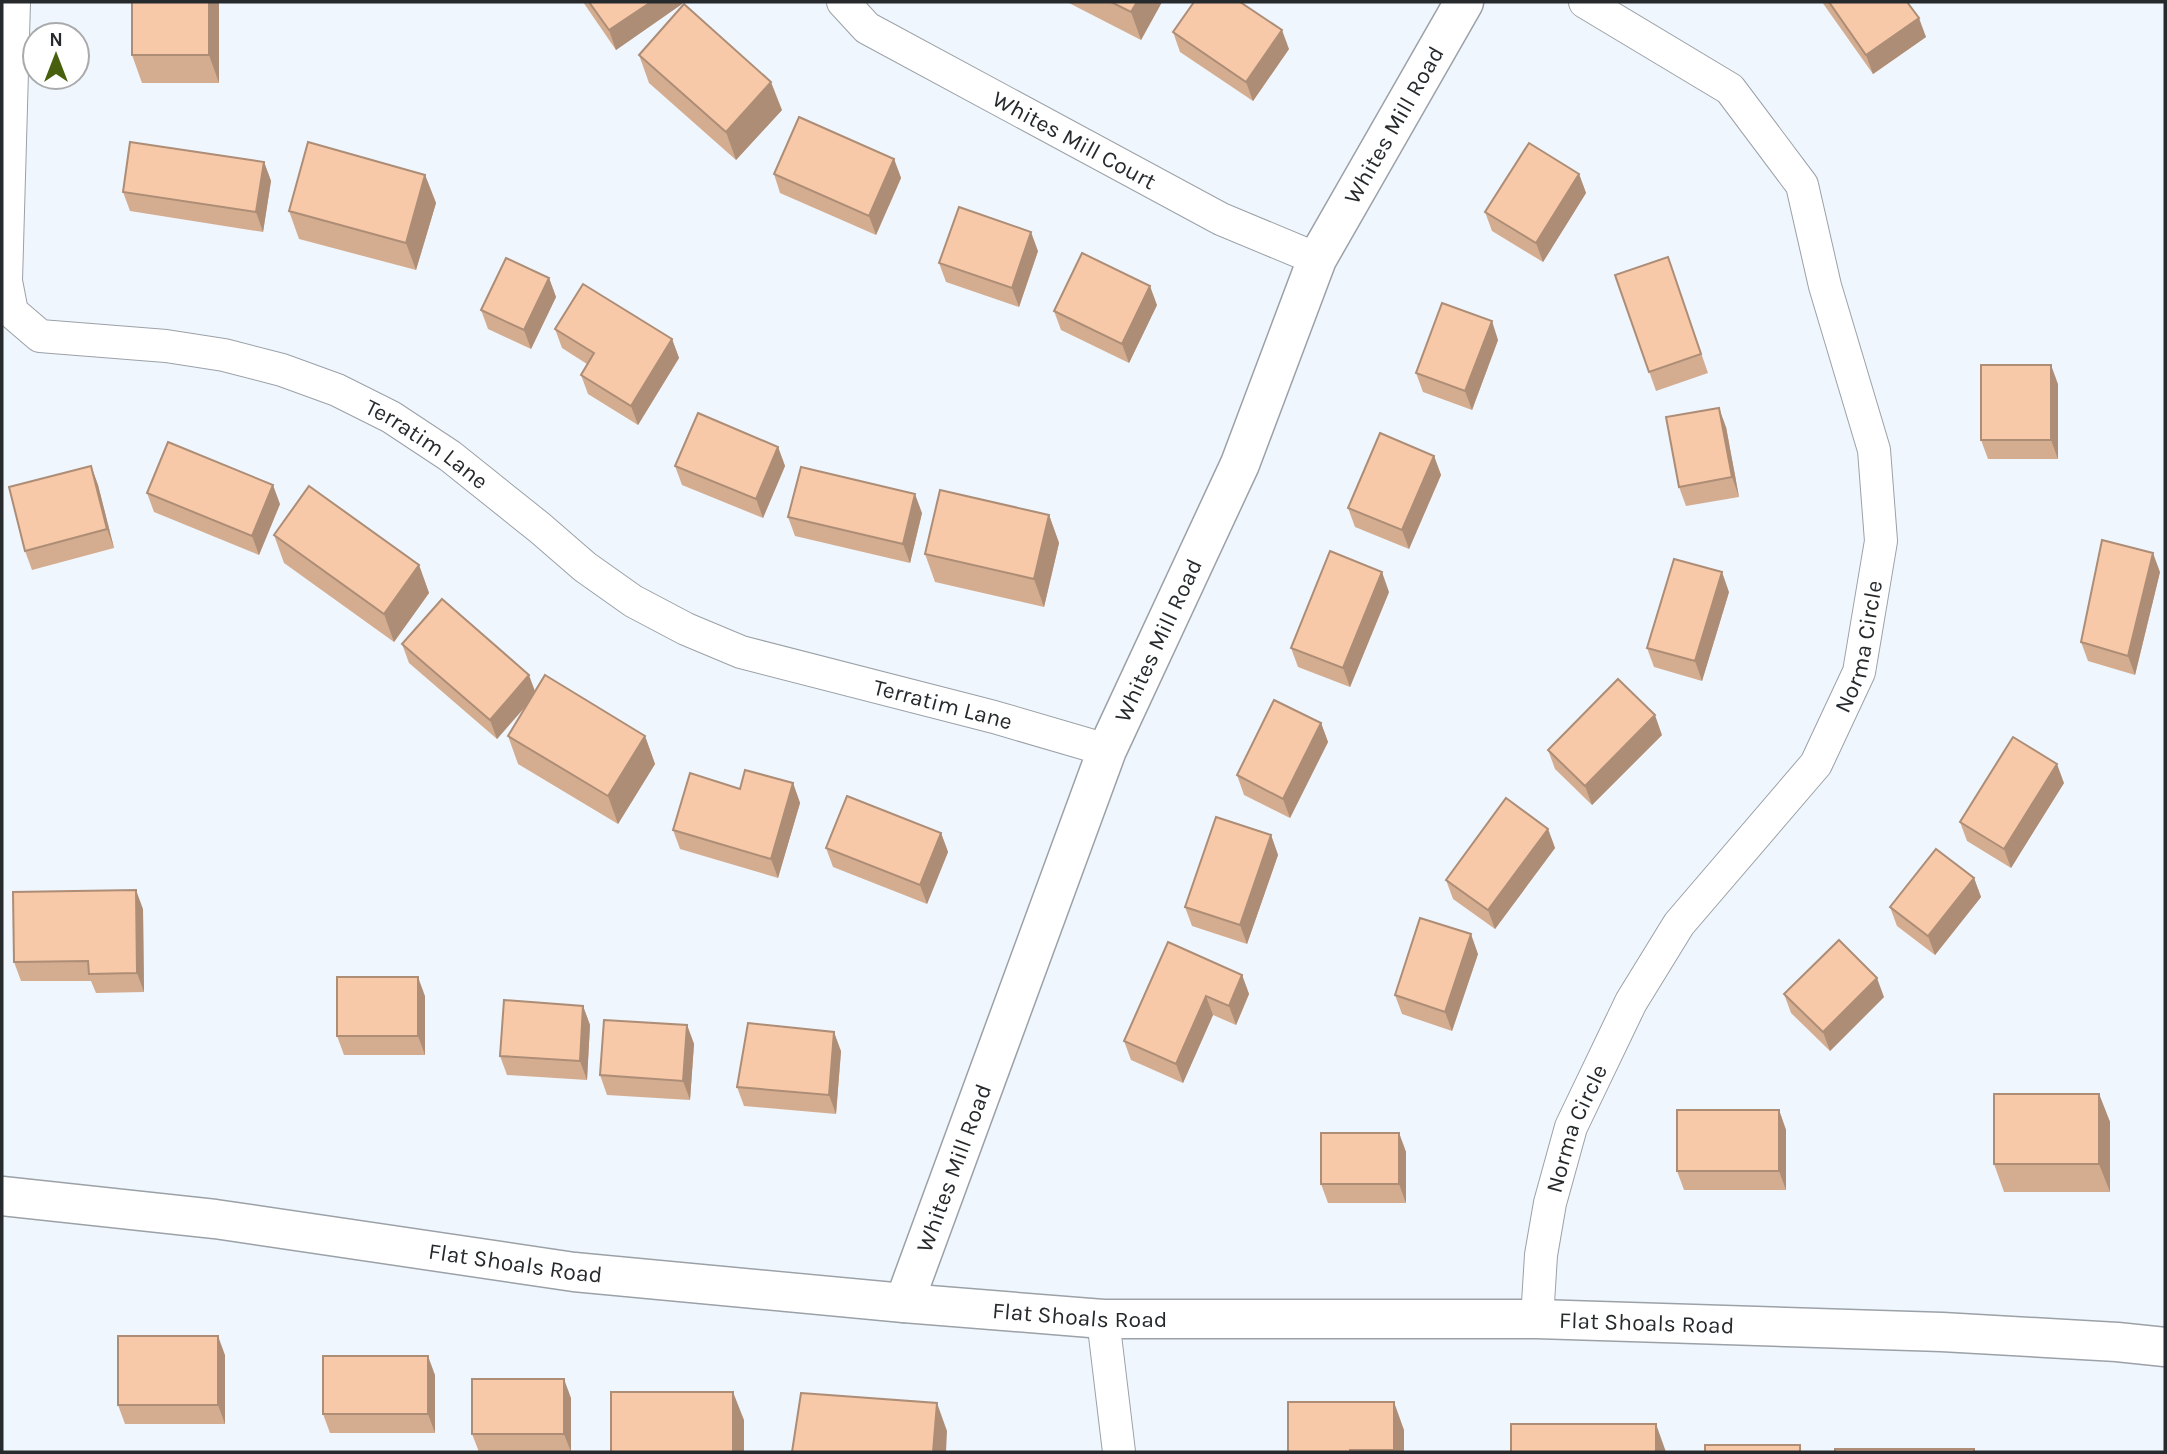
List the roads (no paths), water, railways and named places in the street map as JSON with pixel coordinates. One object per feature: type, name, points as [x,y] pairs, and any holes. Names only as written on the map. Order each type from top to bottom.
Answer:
[{"type":"main road","name":"Whites Mill Road","points":[[904,1303],[1107,750],[1240,464],[1317,259],[1464,2]]},
{"type":"main road","name":"Flat Shoals Road","points":[[2,1196],[215,1219],[574,1272],[1103,1319],[1537,1320],[1942,1332],[2165,1347]]},
{"type":"street","name":"Terratim Lane","points":[[14,2],[6,281],[12,312],[40,336],[166,346],[225,355],[282,370],[337,390],[391,418],[450,456],[585,567],[633,601],[686,629],[741,652],[1107,750]]},
{"type":"street","name":"Whites Mill Court","points":[[844,2],[867,29],[1221,219],[1317,259]]},
{"type":"street","name":"Norma Circle","points":[[1537,1320],[1541,1255],[1550,1203],[1571,1127],[1631,1002],[1679,924],[1816,764],[1859,672],[1881,541],[1874,450],[1825,286],[1802,185],[1730,89],[1584,2]]},
{"type":"street","points":[[1103,1319],[1119,1452]]}]
